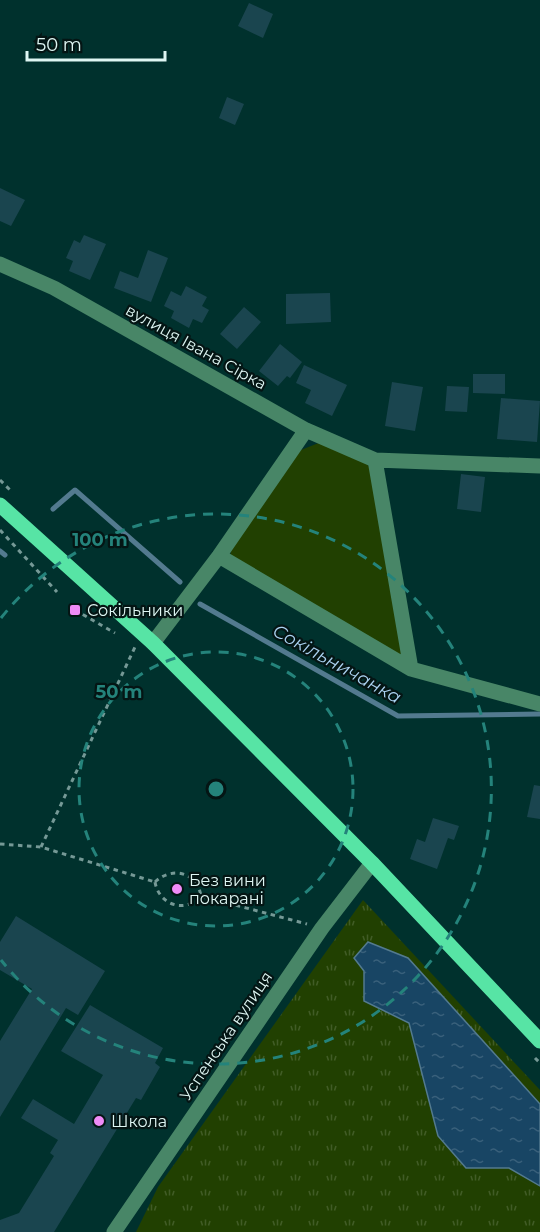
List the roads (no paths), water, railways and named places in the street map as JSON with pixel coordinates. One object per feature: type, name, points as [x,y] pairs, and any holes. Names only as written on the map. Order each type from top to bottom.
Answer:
[{"type":"main road","points":[[0,505],[153,643],[372,863],[540,1041]]},
{"type":"street","name":"вулиця Івана Сірка","points":[[0,264],[54,288],[306,430],[375,460],[540,466]]},
{"type":"street","points":[[153,643],[219,556],[306,430]]},
{"type":"street","points":[[375,460],[411,669]]},
{"type":"street","points":[[219,556],[411,669],[540,704]]},
{"type":"street","name":"Успенська вулиця","points":[[114,1232],[322,928],[372,863]]},
{"type":"water","points":[[368,942],[408,958],[540,1104],[540,1186],[509,1168],[466,1168],[438,1136],[409,1023],[364,1001],[364,971],[354,958]]},
{"type":"waterway","points":[[53,509],[75,490],[180,582]]},
{"type":"waterway","points":[[0,551],[5,555]]},
{"type":"waterway","name":"Сокільничанка","points":[[200,604],[398,716],[540,714]]},
{"type":"place","name":"Сокільники","points":[[75,610]]},
{"type":"place","name":"Без вини покарані","points":[[177,889]]},
{"type":"place","name":"Школа","points":[[99,1121]]}]
